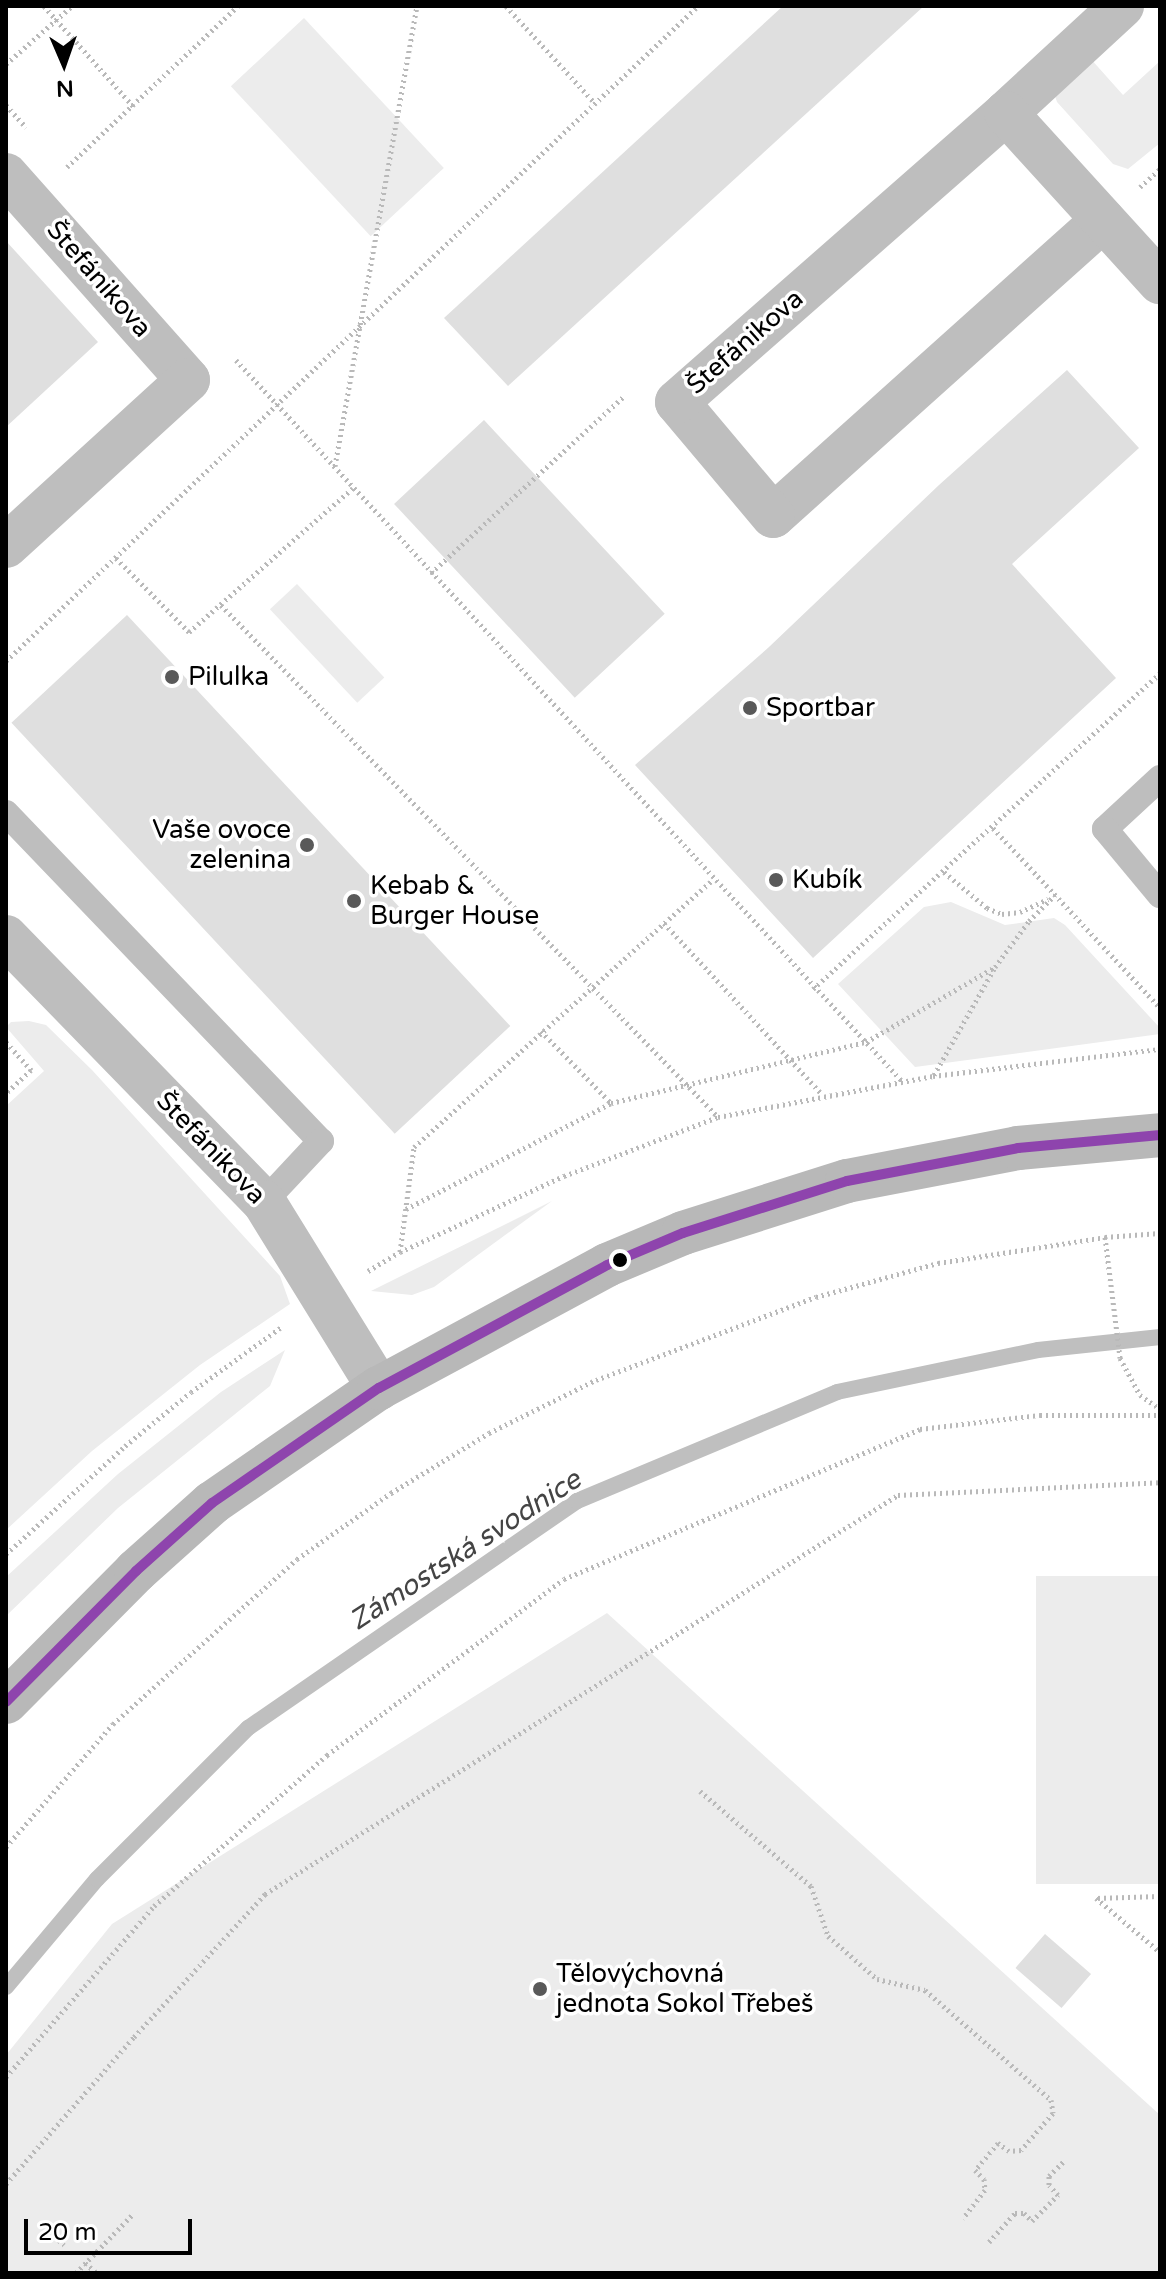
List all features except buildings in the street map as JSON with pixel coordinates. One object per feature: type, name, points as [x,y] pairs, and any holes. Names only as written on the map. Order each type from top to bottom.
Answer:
[{"type":"street","name":"Štefánikova","points":[[1103,220],[773,516],[677,402],[1006,113],[1122,6]]},
{"type":"street","points":[[1006,113],[1160,282]]},
{"type":"street","name":"Štefánikova","points":[[6,546],[188,380],[18,188]]},
{"type":"street","name":"Štefánikova","points":[[6,937],[264,1202],[379,1388]]},
{"type":"street","points":[[6,1702],[136,1571],[212,1503],[379,1388],[607,1265],[683,1233],[764,1205],[919,1164],[1018,1148],[1160,1135]]},
{"type":"lane","points":[[1160,778],[1105,829],[1160,895]]},
{"type":"lane","points":[[6,813],[321,1141],[264,1202]]},
{"type":"path","points":[[44,6],[133,106]]},
{"type":"path","points":[[6,64],[72,6]]},
{"type":"path","points":[[18,188],[133,106],[238,6]]},
{"type":"path","points":[[335,467],[417,6]]},
{"type":"path","points":[[506,6],[595,103]]},
{"type":"path","points":[[6,661],[698,6]]},
{"type":"path","points":[[321,453],[813,989],[903,1082]]},
{"type":"path","points":[[431,573],[544,470]]},
{"type":"path","points":[[116,558],[189,632],[353,488]]},
{"type":"path","points":[[221,605],[718,1117]]},
{"type":"path","points":[[813,989],[1160,676]]},
{"type":"path","points":[[993,828],[1160,1008]]},
{"type":"path","points":[[944,872],[987,908],[1002,914],[1035,907],[1055,895]]},
{"type":"path","points":[[400,1252],[414,1147],[713,880]]},
{"type":"path","points":[[933,1076],[995,967],[1029,921],[1055,895]]},
{"type":"path","points":[[664,923],[823,1094]]},
{"type":"path","points":[[406,1209],[611,1103],[866,1042],[995,967]]},
{"type":"path","points":[[541,1031],[611,1103]]},
{"type":"path","points":[[6,1042],[31,1070],[6,1093]]},
{"type":"path","points":[[6,1554],[147,1428],[324,1297],[400,1252],[564,1176],[718,1117],[823,1094],[933,1076],[1160,1049]]},
{"type":"path","points":[[6,1847],[113,1724],[297,1559],[391,1493],[489,1433],[596,1380],[816,1297],[938,1263],[1105,1237],[1160,1233]]},
{"type":"path","points":[[1105,1237],[1120,1358],[1140,1395],[1160,1412]]},
{"type":"path","points":[[6,2077],[154,1906],[327,1755],[564,1579],[920,1429],[1040,1415],[1160,1412]]},
{"type":"path","points":[[6,2184],[134,2037],[265,1894],[898,1495],[1160,1482]]},
{"type":"path","points":[[700,1791],[811,1886],[828,1936],[877,1979],[925,1990],[1051,2100],[1053,2113],[1021,2150],[1009,2151],[998,2143],[975,2170],[984,2179],[985,2190],[963,2218]]},
{"type":"path","points":[[1160,1896],[1096,1898],[1160,1952]]},
{"type":"path","points":[[989,2242],[1015,2213],[1024,2213],[1032,2221],[1058,2195],[1049,2185],[1049,2176],[1063,2162]]},
{"type":"path","points":[[76,2273],[132,2215]]},
{"type":"path","points":[[50,2232],[64,2245]]},
{"type":"path","points":[[85,2263],[97,2273]]},
{"type":"shaded area","points":[[304,18],[444,168],[371,236],[231,86]]},
{"type":"shaded area","points":[[1090,58],[1123,95],[1160,61],[1160,143],[1128,169],[1113,164],[1057,102],[1055,96]]},
{"type":"shaded area","points":[[297,584],[384,678],[357,703],[270,609]]},
{"type":"shaded area","points":[[951,902],[1005,925],[1054,918],[1065,925],[1160,1028],[1160,1034],[915,1067],[838,984],[924,907]]},
{"type":"shaded area","points":[[29,1021],[46,1025],[92,1070],[280,1276],[290,1304],[200,1365],[92,1451],[6,1530],[6,1106],[44,1071],[6,1027],[11,1022]]},
{"type":"shaded area","points":[[552,1201],[434,1287],[412,1295],[371,1291]]},
{"type":"shaded area","points":[[285,1350],[270,1386],[118,1508],[6,1616],[6,1577],[118,1474],[221,1392]]},
{"type":"shaded area","points":[[1036,1576],[1160,1576],[1160,1884],[1036,1884]]},
{"type":"shaded area","name":"Tělovýchovná jednota Sokol Třebeš","points":[[607,1613],[1160,2115],[1160,2273],[6,2273],[6,2055],[112,1924]]},
{"type":"waterway","name":"Zámostská svodnice","points":[[6,1987],[97,1879],[248,1728],[577,1501],[837,1392],[1038,1350],[1160,1337]]},
{"type":"transit line","points":[[6,1702],[136,1571],[212,1503],[379,1388],[607,1265],[683,1233],[847,1181],[1018,1148],[1160,1135]]},
{"type":"place","name":"Pilulka","points":[[172,677]]},
{"type":"place","name":"Sportbar","points":[[750,708]]},
{"type":"place","name":"Vaše ovoce zelenina","points":[[307,845]]},
{"type":"place","name":"Kubík","points":[[776,880]]},
{"type":"place","name":"Kebab & Burger House","points":[[354,901]]},
{"type":"place","name":"Tělovýchovná jednota Sokol Třebeš","points":[[540,1989]]}]
